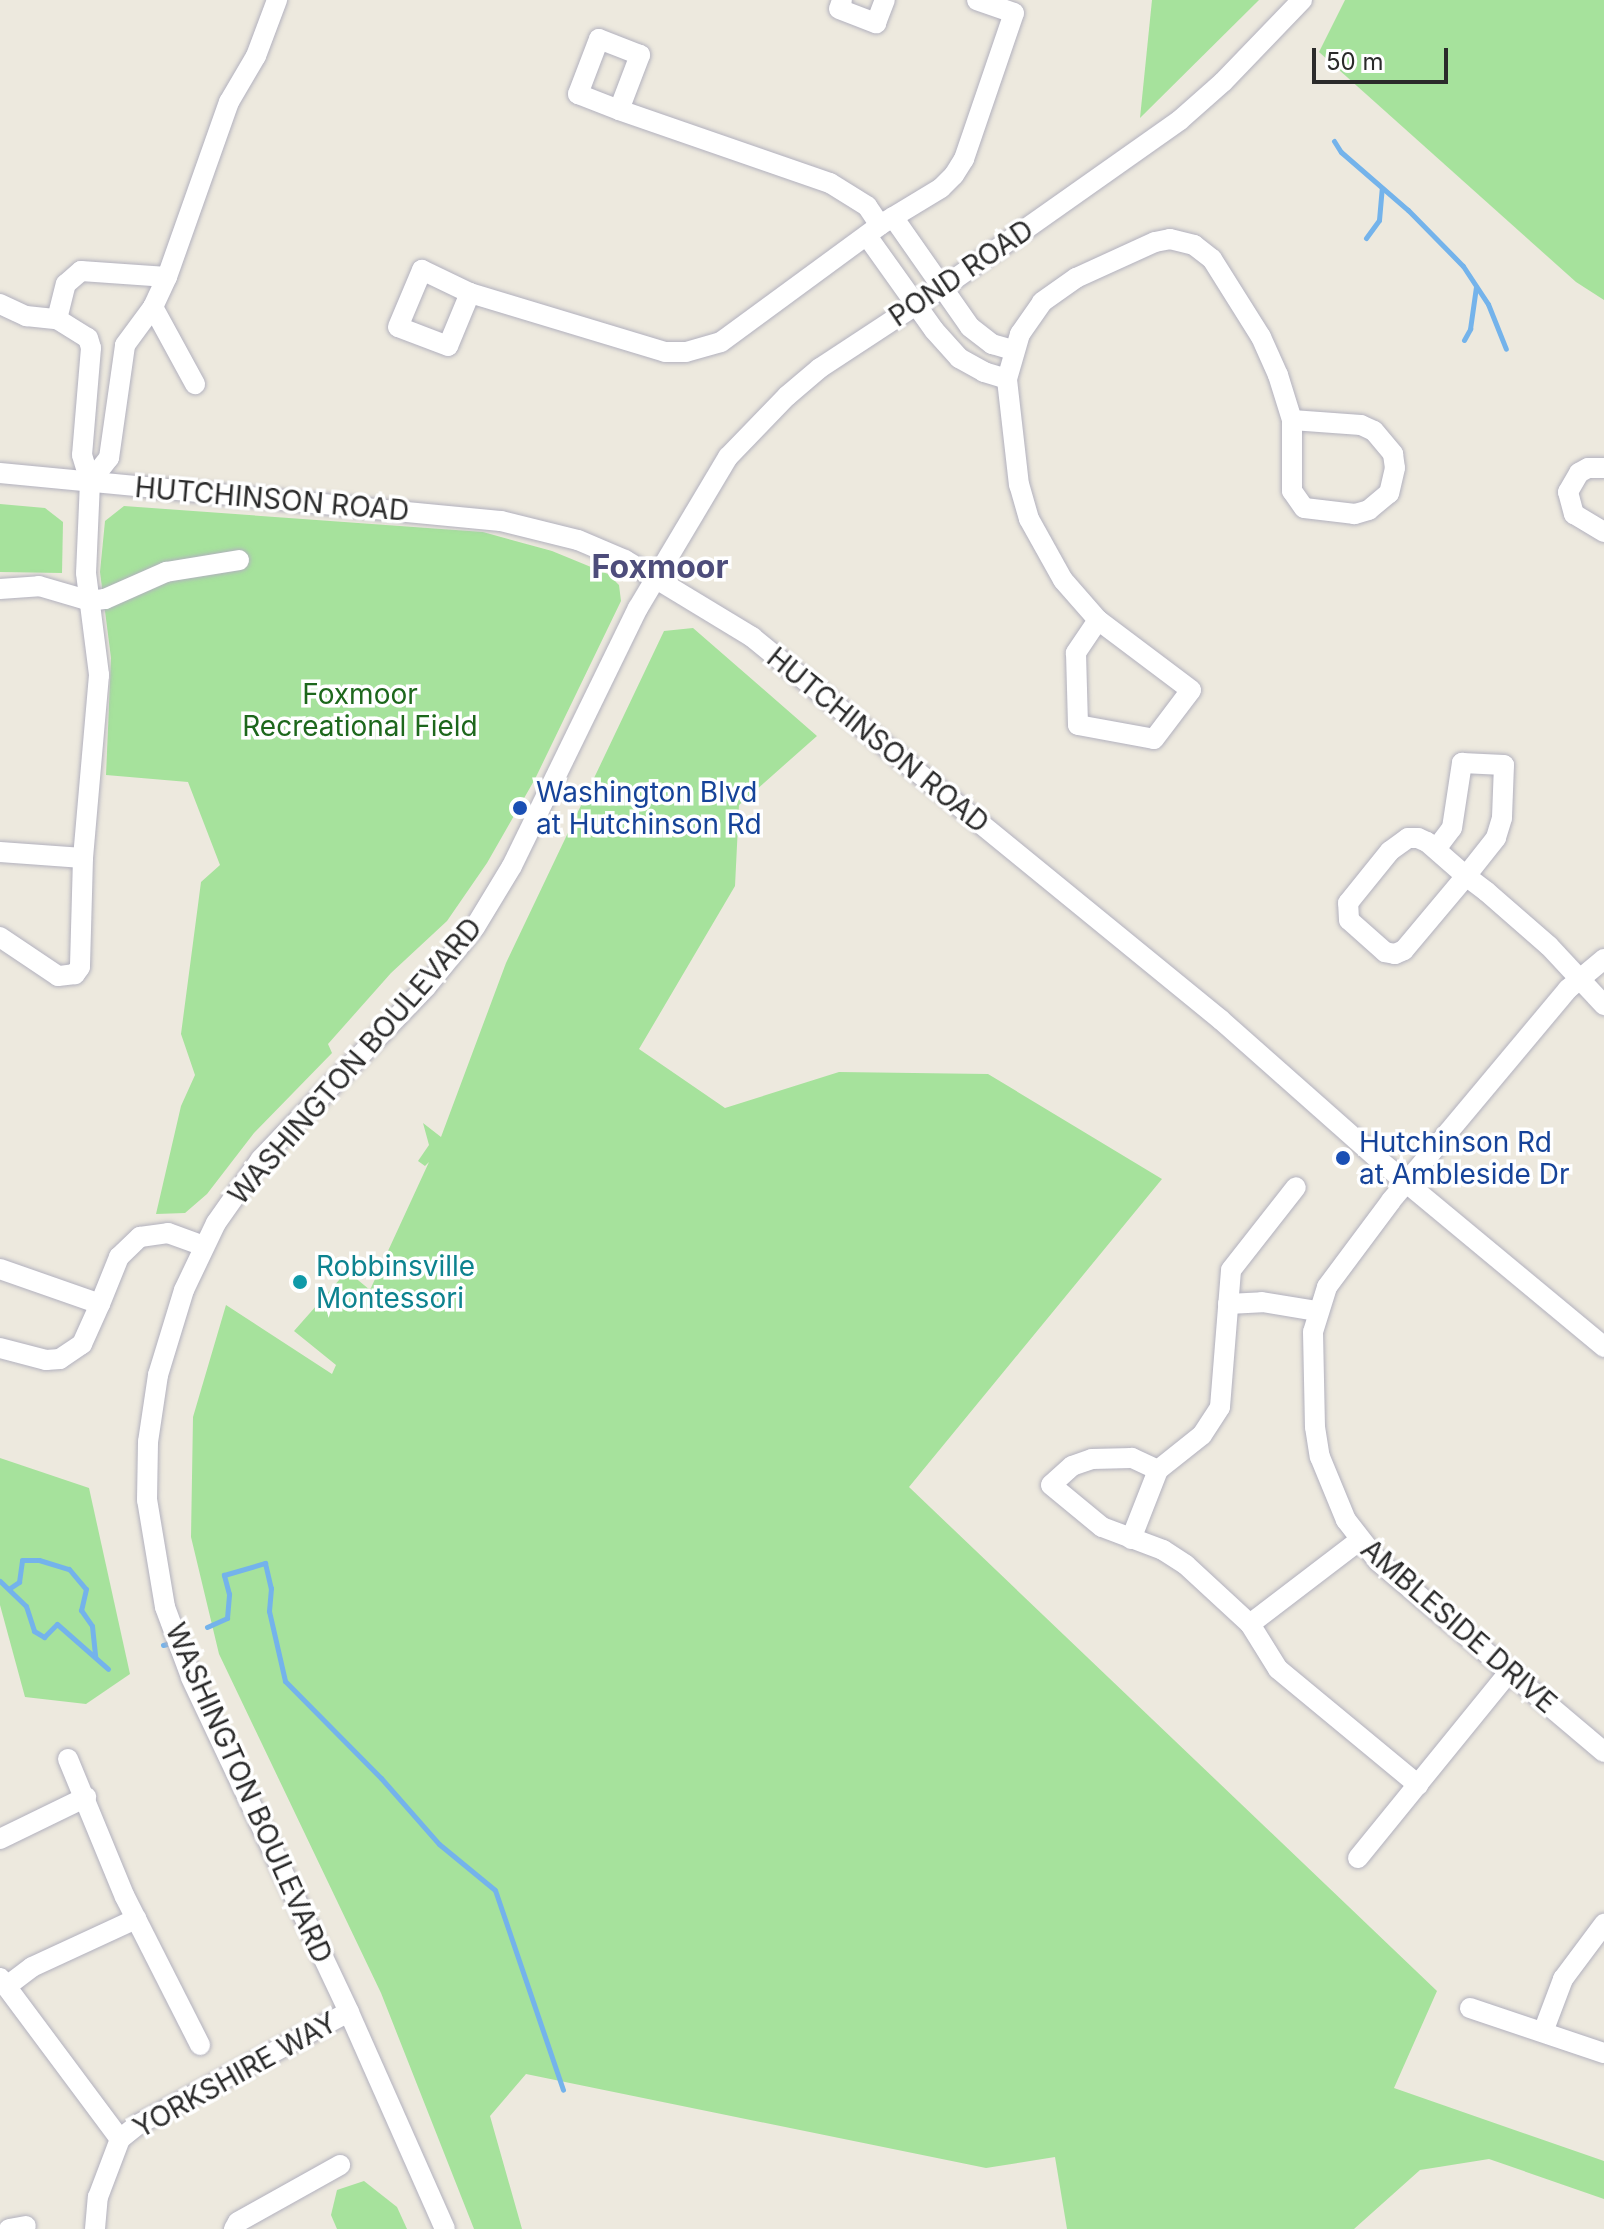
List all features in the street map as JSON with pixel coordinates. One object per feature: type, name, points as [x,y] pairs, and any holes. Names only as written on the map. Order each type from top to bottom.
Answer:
[{"type":"street","points":[[90,482],[109,458],[125,345],[153,307],[167,277],[229,102],[256,56],[277,0]]},
{"type":"street","points":[[842,0],[839,9],[876,23],[885,0]]},
{"type":"street","points":[[470,293],[650,348],[686,352],[721,342],[880,226],[941,188],[964,159],[1014,13],[977,0]]},
{"type":"street","name":"POND ROAD","points":[[656,577],[708,487],[754,428],[820,368],[942,288],[1180,120],[1223,82],[1302,0]]},
{"type":"street","points":[[619,110],[830,183],[867,206],[880,226],[917,304],[934,330],[959,358],[984,372],[1007,379]]},
{"type":"street","points":[[880,226],[942,288],[981,337],[1013,350]]},
{"type":"street","points":[[1098,620],[1076,653],[1078,725],[1154,739],[1191,690],[1098,620],[1063,580],[1029,519],[1013,449],[1007,379],[1013,350],[1030,317],[1061,288],[1155,242],[1186,242],[1212,259],[1240,300],[1278,375],[1292,420],[1292,491],[1304,508],[1355,514],[1369,510],[1389,493],[1395,468],[1393,454],[1374,431],[1361,425],[1292,420]]},
{"type":"street","points":[[57,319],[66,284],[81,271],[167,277]]},
{"type":"street","points":[[0,304],[26,316],[57,319],[88,338],[91,348],[82,455],[90,482],[86,573],[99,675],[83,858],[80,967],[75,974],[58,976],[0,937]]},
{"type":"street","points":[[153,307],[195,384]]},
{"type":"street","points":[[1604,468],[1588,468],[1579,473],[1568,492],[1574,514],[1604,532]]},
{"type":"street","name":"HUTCHINSON ROAD","points":[[0,473],[501,521],[578,540],[656,577],[752,637],[1210,1012],[1405,1182],[1604,1347]]},
{"type":"street","points":[[0,589],[39,586],[90,601],[105,599],[166,572],[239,560]]},
{"type":"street","name":"WASHINGTON BOULEVARD","points":[[445,2229],[349,2012],[191,1677],[165,1607],[147,1500],[152,1410],[170,1330],[203,1246],[261,1159],[426,987],[475,927],[512,866],[597,686],[656,577]]},
{"type":"street","points":[[1436,849],[1452,828],[1462,763],[1504,765],[1502,818],[1496,838],[1466,876],[1404,950],[1395,954],[1385,952],[1349,920],[1348,903],[1398,843],[1418,838],[1436,849],[1466,876],[1549,946],[1604,1005]]},
{"type":"street","points":[[0,852],[83,858]]},
{"type":"street","name":"AMBLESIDE DRIVE","points":[[1604,959],[1580,979],[1508,1058],[1405,1182],[1310,1309],[1315,1427],[1320,1457],[1330,1489],[1360,1540],[1378,1561],[1604,1752]]},
{"type":"street","points":[[1131,1539],[1158,1470],[1202,1435],[1220,1407],[1231,1270],[1238,1256],[1296,1187]]},
{"type":"street","points":[[0,1348],[46,1360],[60,1359],[82,1344],[119,1257],[140,1237],[168,1233],[203,1246]]},
{"type":"street","points":[[0,1269],[100,1304]]},
{"type":"street","points":[[1228,1304],[1262,1302],[1310,1309]]},
{"type":"street","points":[[1158,1470],[1132,1458],[1092,1459],[1072,1466],[1051,1485],[1102,1527],[1163,1550],[1186,1565],[1250,1624],[1278,1669],[1418,1785]]},
{"type":"street","points":[[1250,1624],[1360,1540]]},
{"type":"street","points":[[1358,1858],[1509,1672]]},
{"type":"street","points":[[68,1759],[136,1919],[200,2045]]},
{"type":"street","points":[[0,1839],[86,1797]]},
{"type":"street","points":[[120,2139],[5,1992],[32,1967],[136,1919]]},
{"type":"street","points":[[1543,2032],[1563,1979],[1604,1924]]},
{"type":"street","points":[[1470,2008],[1604,2053]]},
{"type":"street","name":"YORKSHIRE WAY","points":[[95,2229],[98,2197],[120,2139],[149,2118],[349,2012]]},
{"type":"street","points":[[234,2229],[238,2222],[340,2165]]},
{"type":"green space","points":[[1152,0],[1259,0],[1140,118]]},
{"type":"green space","points":[[1345,0],[1604,0],[1604,300],[1576,282],[1319,52]]},
{"type":"green space","points":[[0,504],[45,508],[63,522],[62,573],[0,572]]},
{"type":"green space","name":"Foxmoor Recreational Field","points":[[124,506],[483,532],[552,551],[608,574],[619,585],[621,601],[535,779],[487,863],[447,921],[391,973],[328,1044],[332,1053],[254,1133],[207,1194],[185,1213],[156,1214],[181,1106],[195,1075],[181,1034],[201,882],[220,865],[188,782],[106,775],[111,658],[100,572],[105,521]]},
{"type":"green space","points":[[693,628],[817,736],[739,805],[735,886],[639,1049],[725,1108],[839,1072],[988,1074],[1162,1179],[909,1487],[1437,1991],[1394,2088],[1604,2161],[1604,2199],[1489,2159],[1420,2170],[1354,2229],[1067,2229],[1055,2157],[986,2168],[526,2074],[490,2116],[522,2229],[474,2229],[381,1993],[219,1654],[191,1537],[193,1417],[226,1305],[332,1374],[336,1365],[294,1331],[347,1271],[370,1290],[429,1162],[425,1166],[418,1161],[429,1145],[423,1123],[441,1137],[506,963],[664,631]]},
{"type":"green space","points":[[0,1458],[89,1488],[130,1674],[86,1704],[25,1697],[0,1605]]},
{"type":"green space","points":[[364,2181],[397,2207],[407,2229],[337,2229],[331,2215],[337,2190]]},
{"type":"waterway","points":[[1334,141],[1341,152],[1408,210],[1463,266],[1488,304],[1506,349]]},
{"type":"waterway","points":[[1366,238],[1379,220],[1382,188]]},
{"type":"waterway","points":[[1464,340],[1470,329],[1476,287]]},
{"type":"waterway","points":[[10,1588],[19,1582],[22,1560],[39,1560],[69,1569],[86,1589],[81,1610],[92,1626],[95,1657]]},
{"type":"waterway","points":[[207,1627],[227,1618],[229,1594],[224,1575],[265,1563],[271,1588],[269,1611],[285,1681],[381,1778],[439,1844],[495,1890],[563,2090]]},
{"type":"waterway","points":[[0,1581],[26,1606],[34,1631],[44,1637],[57,1624],[108,1669]]},
{"type":"waterway","points":[[163,1645],[167,1644]]},
{"type":"place","name":"Washington Blvd at Hutchinson Rd","points":[[520,808]]},
{"type":"place","name":"Hutchinson Rd at Ambleside Dr","points":[[1343,1158]]},
{"type":"place","name":"Robbinsville Montessori","points":[[300,1282]]},
{"type":"district","name":"Foxmoor","points":[[660,567]]}]
